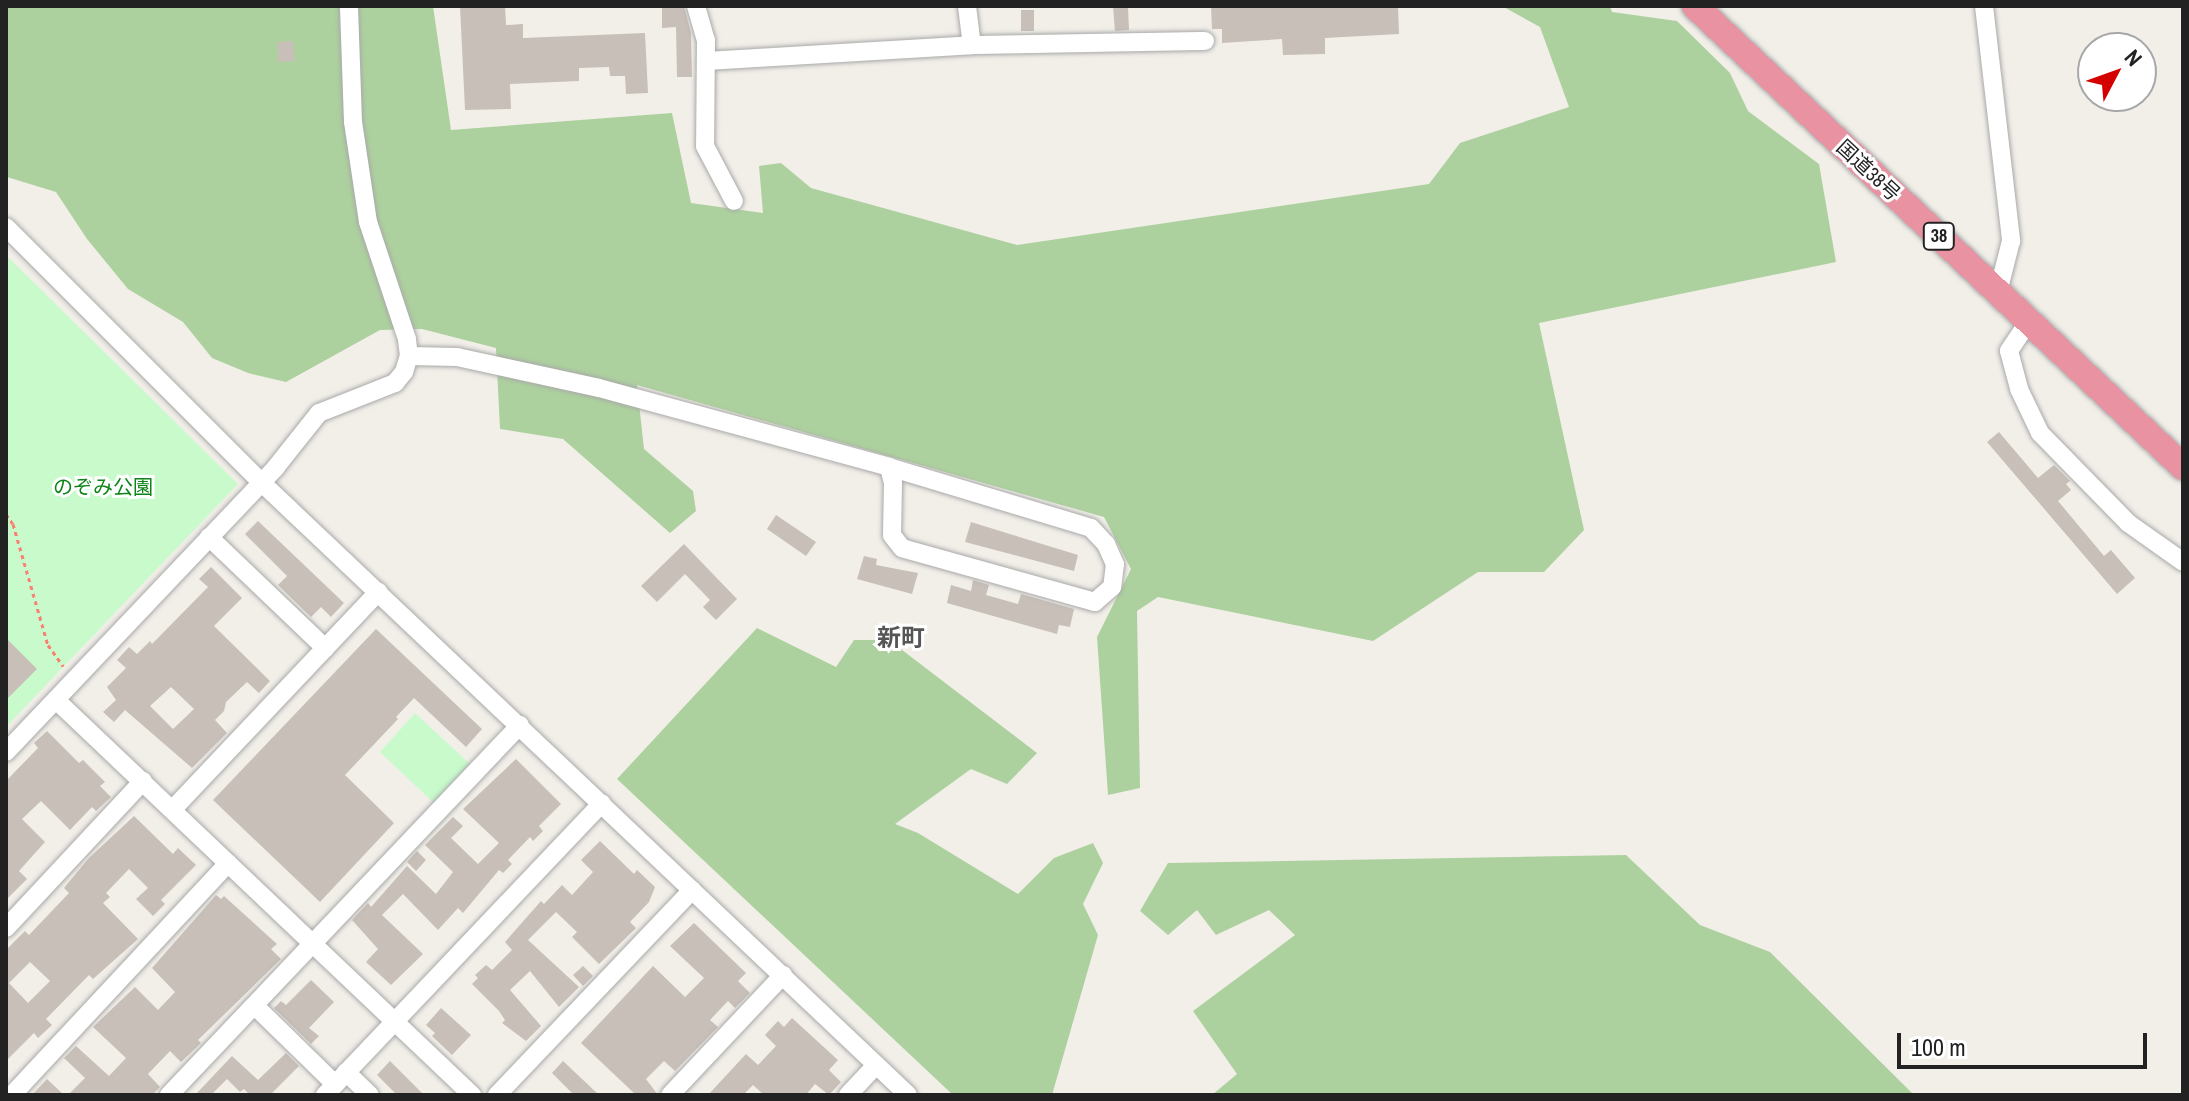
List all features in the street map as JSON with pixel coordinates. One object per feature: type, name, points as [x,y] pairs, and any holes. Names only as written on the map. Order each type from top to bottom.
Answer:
[{"type":"highway","name":"国道38号","points":[[1695,6],[2183,467]]},
{"type":"street","points":[[6,752],[261,482],[319,413],[395,383],[404,372],[409,356],[368,222],[353,122],[349,6]]},
{"type":"street","points":[[696,6],[706,40],[705,146],[734,201]]},
{"type":"street","points":[[967,6],[972,45]]},
{"type":"street","points":[[1984,6],[2011,241],[1998,292]]},
{"type":"street","points":[[706,61],[972,45],[1205,41]]},
{"type":"street","points":[[6,227],[261,482],[908,1095]]},
{"type":"street","points":[[2029,321],[2009,351],[2019,389],[2040,433],[2128,523],[2183,562]]},
{"type":"street","points":[[409,356],[457,357],[599,388],[889,467],[1091,528],[1106,544],[1115,564],[1112,587],[1095,602],[902,548],[892,535],[893,483],[889,467]]},
{"type":"street","points":[[209,537],[325,648]]},
{"type":"street","points":[[173,809],[378,592]]},
{"type":"street","points":[[56,700],[472,1095]]},
{"type":"street","points":[[169,1095],[520,725]]},
{"type":"street","points":[[6,928],[143,781]]},
{"type":"street","points":[[336,1084],[602,803]]},
{"type":"street","points":[[12,1095],[228,863]]},
{"type":"street","points":[[497,1095],[692,890]]},
{"type":"street","points":[[670,1095],[783,975]]},
{"type":"street","points":[[255,1006],[336,1084],[370,1095]]},
{"type":"street","points":[[848,1095],[876,1065]]},
{"type":"path","points":[[6,514],[13,524],[48,645],[55,660],[68,670]]},
{"type":"green space","points":[[6,6],[433,6],[451,130],[672,113],[691,203],[763,213],[759,166],[781,163],[811,188],[1017,245],[1429,184],[1460,143],[1569,107],[1540,27],[1502,6],[1610,6],[1612,12],[1677,21],[1730,73],[1748,111],[1819,164],[1836,262],[1539,323],[1584,530],[1544,572],[1478,572],[1373,641],[1158,597],[1137,611],[1140,788],[1108,795],[1097,637],[1131,569],[1104,517],[637,385],[644,449],[693,491],[696,511],[670,533],[563,439],[500,429],[496,348],[422,329],[380,330],[286,382],[248,373],[212,358],[183,322],[128,289],[87,239],[56,192],[7,177]]},
{"type":"green space","name":"のぞみ公園","points":[[6,255],[238,484],[6,727]]},
{"type":"green space","points":[[757,628],[836,667],[854,640],[889,640],[1037,753],[1007,784],[971,769],[895,824],[918,833],[1018,894],[1054,858],[1093,843],[1103,863],[1083,904],[1098,935],[1052,1095],[953,1095],[617,779]]},
{"type":"green space","points":[[415,713],[472,766],[436,805],[380,752]]},
{"type":"green space","points":[[1626,855],[1700,925],[1770,952],[1914,1095],[1212,1095],[1237,1074],[1193,1011],[1295,935],[1269,910],[1216,935],[1197,910],[1168,935],[1140,911],[1168,863]]},
{"type":"building","points":[[460,6],[505,6],[506,25],[523,24],[523,38],[645,33],[648,93],[626,94],[625,76],[610,76],[609,67],[579,68],[579,81],[510,84],[511,109],[465,110]]},
{"type":"building","points":[[684,6],[691,33],[692,77],[677,77],[676,27],[662,28],[662,7]]},
{"type":"building","points":[[1113,6],[1128,6],[1129,30],[1115,31]]},
{"type":"building","points":[[1211,6],[1398,6],[1399,34],[1325,38],[1325,54],[1283,55],[1282,39],[1222,43],[1222,29],[1212,29]]},
{"type":"building","points":[[1021,10],[1034,10],[1034,31],[1021,31]]},
{"type":"building","points":[[293,41],[295,61],[278,62],[277,42]]},
{"type":"building","points":[[1999,432],[2038,478],[2054,465],[2070,481],[2066,484],[2071,490],[2058,501],[2104,556],[2111,550],[2135,578],[2117,594],[1987,442]]},
{"type":"building","points":[[776,515],[816,542],[806,556],[767,529]]},
{"type":"building","points":[[258,521],[344,603],[331,617],[321,607],[311,617],[278,585],[287,576],[245,534]]},
{"type":"building","points":[[971,522],[1078,555],[1074,571],[965,542]]},
{"type":"building","points":[[684,544],[737,599],[716,620],[703,607],[710,600],[685,574],[657,602],[641,586]]},
{"type":"building","points":[[864,556],[877,559],[876,565],[918,573],[912,594],[857,579]]},
{"type":"building","points":[[211,567],[242,598],[214,626],[270,681],[259,693],[247,682],[226,702],[224,711],[215,720],[227,733],[192,768],[125,710],[114,722],[103,712],[116,700],[107,687],[126,668],[117,660],[129,647],[137,654],[150,641],[152,644],[208,587],[199,579]],"holes":[[[171,687],[194,709],[173,729],[150,706]]]},
{"type":"building","points":[[973,580],[989,585],[986,595],[1018,604],[1021,594],[1074,609],[1070,627],[1059,625],[1057,634],[947,603],[951,585],[971,591]]},
{"type":"building","points":[[376,629],[482,729],[466,747],[414,698],[396,717],[398,719],[345,775],[394,823],[320,902],[213,800]]},
{"type":"building","points":[[6,638],[37,669],[6,700]]},
{"type":"building","points":[[47,731],[79,763],[83,760],[105,782],[100,786],[111,797],[96,811],[92,807],[70,830],[41,801],[22,819],[45,842],[19,871],[27,879],[6,900],[6,781],[38,748],[34,743]]},
{"type":"building","points":[[516,759],[561,804],[539,826],[543,831],[533,841],[530,837],[508,860],[512,864],[503,873],[499,870],[463,913],[458,908],[438,930],[403,894],[382,915],[423,954],[391,985],[366,962],[378,949],[352,920],[368,903],[371,907],[407,866],[436,894],[453,872],[425,845],[453,817],[463,826],[451,838],[478,864],[499,843],[463,809]]},
{"type":"building","points":[[134,816],[173,854],[178,848],[196,865],[161,900],[165,904],[153,916],[136,899],[148,888],[129,869],[106,893],[110,897],[103,903],[138,939],[93,979],[89,975],[46,1019],[52,1025],[38,1038],[34,1033],[6,1061],[6,950],[25,931],[29,935],[69,893],[64,888],[88,859]],"holes":[[[30,962],[50,981],[28,1003],[9,983]]]},
{"type":"building","points":[[600,841],[634,874],[637,870],[655,887],[649,902],[630,922],[636,928],[599,964],[572,937],[577,932],[556,912],[528,940],[579,987],[559,1007],[530,971],[510,990],[541,1026],[526,1041],[502,1023],[505,1020],[499,1011],[472,984],[478,978],[475,975],[486,965],[492,970],[512,950],[505,942],[541,901],[544,904],[562,885],[572,895],[593,872],[581,860]]},
{"type":"building","points":[[417,851],[426,860],[416,871],[407,862]]},
{"type":"building","points":[[216,895],[221,899],[224,896],[277,944],[271,949],[281,959],[198,1040],[201,1043],[181,1062],[170,1051],[148,1074],[160,1087],[152,1095],[68,1095],[85,1078],[64,1058],[76,1046],[109,1076],[126,1058],[93,1027],[135,987],[158,1010],[175,992],[152,968]]},
{"type":"building","points":[[694,923],[746,973],[738,981],[750,993],[735,1008],[728,1001],[710,1020],[718,1027],[675,1071],[664,1061],[646,1079],[658,1095],[636,1095],[581,1043],[653,966],[685,997],[704,978],[670,946]]},
{"type":"building","points":[[583,966],[593,976],[583,986],[573,975]]},
{"type":"building","points":[[311,980],[334,1002],[309,1028],[319,1036],[311,1044],[274,1008],[281,1001],[286,1005]]},
{"type":"building","points":[[441,1008],[471,1035],[452,1055],[432,1036],[435,1033],[426,1025]]},
{"type":"building","points":[[792,1018],[838,1060],[829,1070],[841,1082],[829,1095],[815,1084],[806,1095],[764,1095],[753,1085],[743,1095],[708,1095],[746,1054],[758,1065],[776,1046],[765,1035],[778,1021],[784,1027]]},
{"type":"building","points":[[286,1053],[299,1066],[270,1095],[250,1095],[244,1089],[240,1092],[227,1079],[211,1095],[196,1094],[232,1056],[258,1080]]},
{"type":"building","points":[[390,1061],[424,1095],[397,1095],[377,1075]]},
{"type":"building","points":[[563,1061],[599,1095],[574,1095],[552,1073]]},
{"type":"building","points":[[47,1079],[64,1095],[32,1095]]},
{"type":"district","name":"新町","points":[[901,638]]}]
